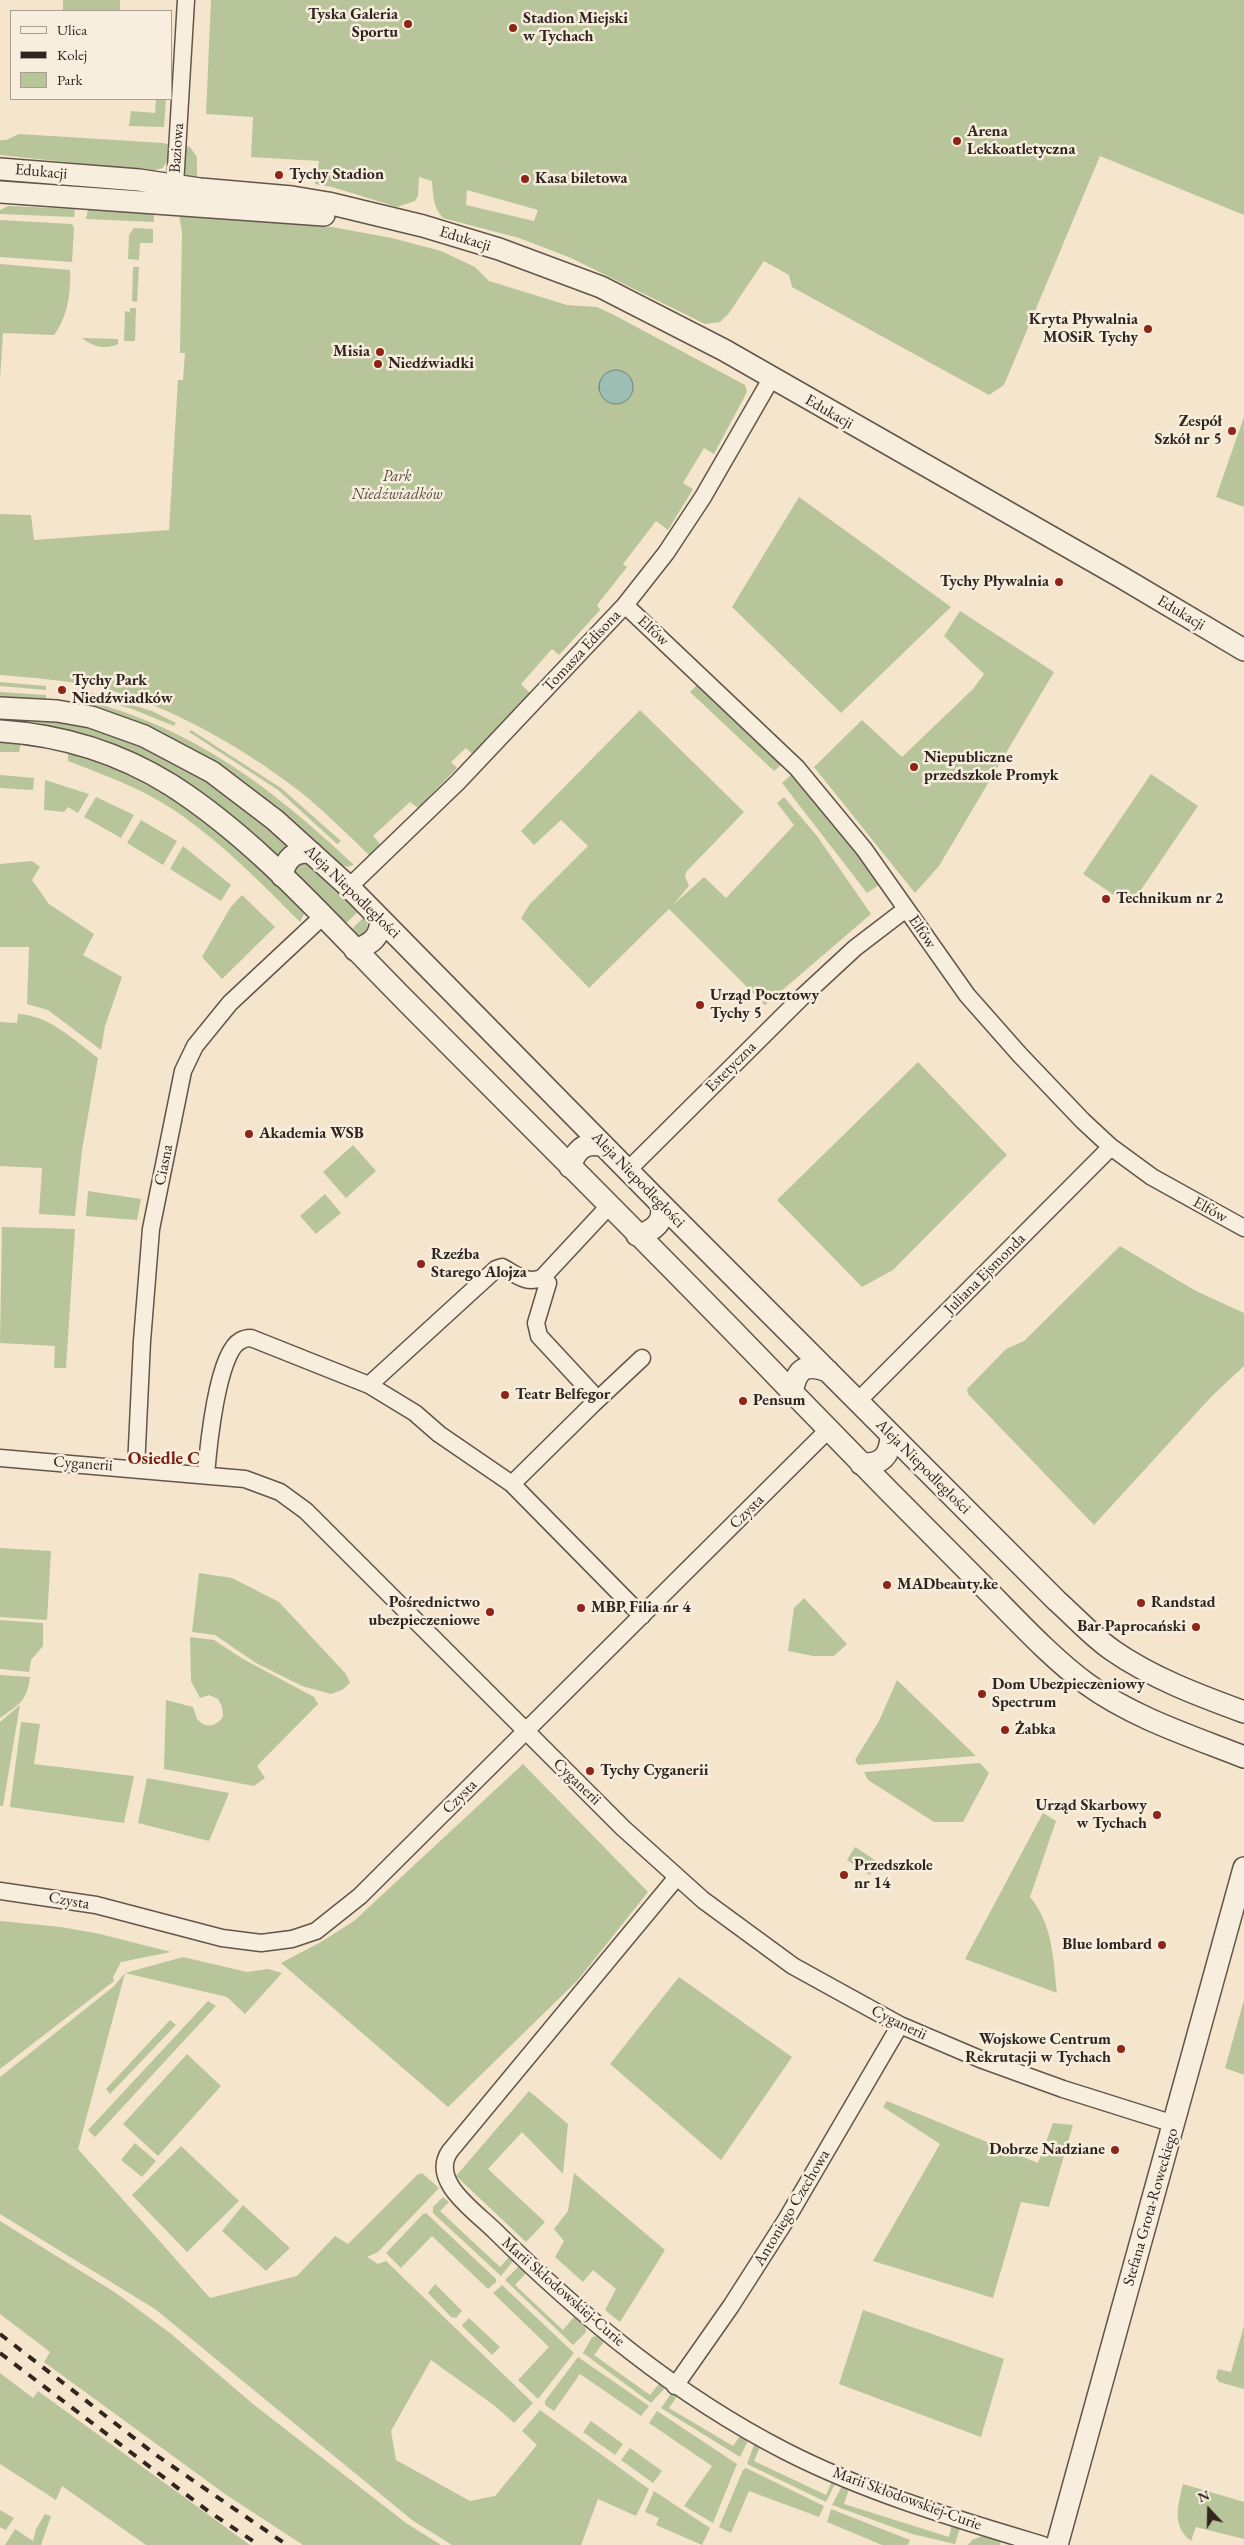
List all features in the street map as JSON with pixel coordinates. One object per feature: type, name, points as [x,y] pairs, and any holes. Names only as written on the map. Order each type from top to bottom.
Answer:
[{"type":"street","name":"Baziowa","points":[[163,202],[175,185],[186,0]]},
{"type":"street","name":"Edukacji","points":[[0,169],[292,197],[394,218],[499,249],[601,287],[724,350],[771,379],[1121,577],[1244,650]]},
{"type":"street","name":"Edukacji","points":[[80,197],[82,176]]},
{"type":"street","name":"Edukacji","points":[[0,192],[394,218]]},
{"type":"street","name":"Tomasza Edisona","points":[[349,887],[458,782],[625,605],[666,553],[703,497],[771,379]]},
{"type":"street","name":"Elfów","points":[[625,605],[797,768],[864,849],[967,995],[1026,1062],[1111,1147],[1152,1177],[1244,1228]]},
{"type":"street","name":"Aleja Niepodległości","points":[[0,708],[58,711],[91,717],[164,745],[236,789],[349,887],[660,1203],[858,1400],[891,1436],[1057,1601],[1110,1649],[1174,1686],[1244,1712]]},
{"type":"street","points":[[0,731],[50,736],[99,750],[128,761],[168,784],[216,816],[282,876],[861,1464],[1021,1624],[1084,1682],[1106,1696],[1156,1722],[1244,1757]]},
{"type":"street","points":[[282,876],[284,866],[292,856],[304,851],[312,854]]},
{"type":"street","name":"Estetyczna","points":[[628,1170],[801,998],[855,948],[906,909]]},
{"type":"street","name":"Ciasna","points":[[136,1468],[142,1341],[151,1229],[183,1071],[195,1046],[223,1011],[322,917]]},
{"type":"street","points":[[355,950],[375,940],[379,932],[381,920]]},
{"type":"street","points":[[570,1167],[574,1155],[583,1146],[594,1143],[604,1146]]},
{"type":"street","name":"Juliana Ejsmonda","points":[[858,1400],[1111,1147]]},
{"type":"street","points":[[637,1235],[648,1233],[656,1227],[661,1216],[660,1203]]},
{"type":"street","points":[[369,1385],[496,1269],[502,1267],[533,1282],[542,1278],[609,1206]]},
{"type":"street","points":[[548,1284],[536,1323],[538,1336],[591,1392],[594,1398],[592,1404]]},
{"type":"street","points":[[206,1475],[212,1410],[231,1351],[239,1341],[251,1338],[369,1385],[415,1413],[439,1434],[512,1484],[642,1616]]},
{"type":"street","points":[[512,1484],[592,1404],[642,1358]]},
{"type":"street","points":[[792,1392],[796,1378],[801,1370],[815,1366],[828,1371]]},
{"type":"street","name":"Czysta","points":[[0,1891],[96,1905],[237,1941],[278,1942],[306,1935],[326,1925],[360,1896],[828,1430]]},
{"type":"street","points":[[861,1464],[873,1464],[885,1458],[890,1448],[891,1436]]},
{"type":"street","name":"Cyganerii","points":[[0,1458],[206,1475],[254,1482],[280,1492],[306,1511],[450,1652],[525,1732],[677,1877],[703,1900],[794,1966],[900,2025],[980,2059],[1063,2090],[1174,2124]]},
{"type":"street","name":"Stefana Grota-Roweckiego","points":[[1057,2545],[1244,1868]]},
{"type":"street","name":"Marii Skłodowskiej-Curie","points":[[677,1877],[450,2151],[444,2164],[448,2184],[522,2257],[597,2326],[676,2386],[755,2435],[824,2470],[921,2508],[1043,2545]]},
{"type":"street","name":"Antoniego Czechowa","points":[[676,2386],[731,2306],[786,2220],[900,2025]]},
{"type":"green space","points":[[63,0],[120,0],[120,10],[63,10]]},
{"type":"green space","points":[[211,0],[1244,0],[1244,215],[1100,156],[1004,385],[989,395],[792,287],[789,275],[764,261],[729,313],[720,322],[705,324],[571,258],[519,238],[443,218],[435,205],[432,181],[419,177],[418,196],[415,201],[397,207],[332,187],[315,184],[319,161],[251,157],[253,117],[206,114]],"holes":[[[467,190],[538,210],[534,221],[466,205]]]},
{"type":"green space","points":[[156,100],[166,100],[164,127],[129,126],[131,111],[155,113]]},
{"type":"green space","points":[[19,134],[163,143],[170,145],[169,157],[163,168],[151,171],[0,155],[0,140],[6,140]]},
{"type":"green space","points":[[186,146],[190,147],[197,157],[197,181],[190,182],[184,171]]},
{"type":"green space","points":[[8,206],[75,209],[74,217],[0,214],[0,210]]},
{"type":"green space","points":[[88,210],[150,213],[154,215],[154,222],[86,219]]},
{"type":"green space","name":"Park Niedźwiadków","points":[[179,215],[332,227],[392,238],[441,251],[475,267],[489,281],[567,305],[597,307],[745,385],[747,392],[714,454],[704,448],[683,483],[693,489],[668,530],[656,521],[623,564],[627,567],[597,605],[600,610],[559,655],[552,649],[521,684],[530,693],[472,754],[466,748],[451,762],[457,768],[418,808],[410,802],[373,836],[380,844],[369,855],[316,805],[286,781],[237,748],[182,718],[127,696],[89,685],[0,675],[0,514],[31,515],[34,540],[169,530],[178,380],[183,380],[185,353],[180,353],[182,232]]},
{"type":"green space","points":[[0,220],[72,224],[74,228],[72,262],[0,257]]},
{"type":"green space","points":[[134,228],[153,229],[153,243],[140,243],[139,260],[128,259],[129,235]]},
{"type":"green space","points":[[0,264],[70,270],[70,279],[69,296],[63,320],[54,335],[3,333],[0,380]]},
{"type":"green space","points":[[133,267],[139,267],[137,302],[132,301]]},
{"type":"green space","points":[[130,308],[136,308],[135,341],[124,341],[125,311],[130,312]]},
{"type":"green space","points":[[82,338],[118,339],[118,344],[99,347]]},
{"type":"green space","points":[[1244,417],[1244,507],[1216,497]]},
{"type":"green space","points":[[799,497],[951,607],[841,713],[732,607]]},
{"type":"green space","name":"Niepubliczne przedszkole Promyk","points":[[960,611],[1054,672],[939,866],[915,893],[814,767],[862,720],[902,757],[973,689],[984,674],[944,636]]},
{"type":"green space","points":[[0,682],[46,686],[46,690],[0,686]]},
{"type":"green space","points":[[697,685],[781,765],[774,771],[690,692]]},
{"type":"green space","points":[[86,691],[152,711],[176,723],[174,726],[132,709],[85,695]]},
{"type":"green space","points":[[0,692],[46,695],[46,701],[0,698]]},
{"type":"green space","points":[[85,700],[163,728],[198,745],[231,765],[293,811],[354,865],[343,866],[337,863],[290,818],[208,758],[149,728],[117,716],[84,707]]},
{"type":"green space","points":[[640,710],[744,812],[686,872],[685,876],[689,886],[673,905],[704,877],[726,898],[794,825],[777,803],[784,797],[817,836],[871,914],[765,1005],[669,909],[589,988],[521,918],[530,904],[588,846],[561,820],[534,845],[521,831]]},
{"type":"green space","points":[[0,717],[65,723],[121,736],[192,770],[241,803],[287,844],[276,856],[206,796],[159,767],[134,755],[108,744],[55,729],[0,722]]},
{"type":"green space","points":[[191,730],[281,788],[341,841],[337,844],[278,790],[189,732]]},
{"type":"green space","points":[[0,740],[21,742],[19,752],[0,752]]},
{"type":"green space","points":[[68,752],[125,773],[179,803],[249,854],[302,908],[304,914],[300,922],[230,854],[184,817],[157,799],[113,778],[68,761]]},
{"type":"green space","points":[[794,772],[860,851],[879,885],[867,893],[782,783]]},
{"type":"green space","points":[[1151,774],[1198,806],[1130,906],[1083,874]]},
{"type":"green space","points":[[0,775],[34,778],[33,790],[0,788]]},
{"type":"green space","points":[[45,780],[89,794],[78,813],[68,807],[64,812],[44,810]]},
{"type":"green space","points":[[96,797],[134,815],[121,838],[84,817]]},
{"type":"green space","points":[[141,820],[177,841],[163,865],[127,843]]},
{"type":"green space","points":[[183,846],[231,885],[221,901],[170,869]]},
{"type":"green space","points":[[32,861],[40,867],[32,880],[49,904],[94,934],[83,955],[122,977],[105,1026],[101,1050],[48,1010],[27,1004],[29,947],[0,947],[0,864]]},
{"type":"green space","points":[[301,863],[313,865],[360,910],[341,928],[294,873]]},
{"type":"green space","points":[[242,895],[275,927],[222,979],[202,957],[230,908]]},
{"type":"green space","points":[[365,916],[368,919],[368,923],[363,934],[354,938],[346,935]]},
{"type":"green space","points":[[18,1014],[29,1015],[51,1024],[98,1058],[82,1150],[75,1216],[39,1214],[42,1168],[0,1166],[0,1022],[17,1023]]},
{"type":"green space","points":[[918,1062],[1007,1155],[893,1270],[862,1287],[777,1200]]},
{"type":"green space","points":[[353,1145],[376,1171],[346,1198],[323,1172]]},
{"type":"green space","points":[[88,1191],[141,1199],[137,1220],[86,1216]]},
{"type":"green space","points":[[325,1194],[341,1213],[316,1234],[300,1216]]},
{"type":"green space","points":[[2,1227],[75,1229],[66,1368],[54,1368],[55,1346],[0,1343]]},
{"type":"green space","points":[[1120,1246],[1196,1291],[1244,1313],[1244,1366],[1212,1396],[1094,1525],[968,1394],[967,1389],[1006,1349],[1024,1341]]},
{"type":"green space","points":[[0,1548],[51,1551],[47,1620],[0,1617]]},
{"type":"green space","points":[[199,1573],[232,1578],[279,1602],[346,1674],[350,1683],[342,1690],[331,1694],[302,1686],[256,1663],[215,1635],[192,1632]]},
{"type":"green space","points":[[804,1598],[847,1644],[834,1656],[813,1656],[788,1651],[794,1608]]},
{"type":"green space","points":[[0,1620],[43,1623],[43,1646],[31,1660],[29,1672],[0,1669]]},
{"type":"green space","points":[[190,1637],[214,1640],[243,1659],[314,1697],[318,1704],[257,1766],[265,1778],[254,1786],[164,1769],[166,1700],[193,1707],[197,1719],[207,1725],[214,1725],[223,1717],[222,1707],[218,1699],[209,1695],[200,1698],[191,1681]]},
{"type":"green space","points":[[0,1675],[30,1677],[27,1692],[21,1702],[0,1718]]},
{"type":"green space","points":[[897,1680],[976,1756],[858,1765],[855,1760],[879,1721]]},
{"type":"green space","points":[[20,1705],[3,1806],[0,1806],[0,1722]]},
{"type":"green space","points":[[21,1722],[40,1724],[34,1764],[134,1776],[124,1823],[10,1807]]},
{"type":"green space","points":[[980,1763],[989,1773],[963,1822],[934,1822],[868,1780],[864,1772]]},
{"type":"green space","points":[[523,1764],[648,1892],[577,1981],[448,2107],[281,1963],[321,1942],[354,1921]]},
{"type":"green space","points":[[147,1778],[229,1793],[209,1841],[138,1823]]},
{"type":"green space","points":[[1043,1813],[1056,1821],[1030,1897],[1038,1908],[1048,1930],[1057,1993],[965,1959]]},
{"type":"green space","points":[[855,1847],[878,1862],[870,1875],[847,1860]]},
{"type":"green space","points":[[0,1921],[61,1927],[100,1934],[171,1952],[121,1962],[113,1977],[114,1981],[0,2069]]},
{"type":"green space","points":[[183,1957],[247,1972],[268,1969],[282,1973],[245,2014],[227,1997],[125,1973]]},
{"type":"green space","points":[[125,1973],[78,2149],[210,2298],[297,2276],[335,2236],[348,2244],[417,2175],[422,2173],[439,2188],[378,2252],[367,2257],[378,2264],[386,2261],[533,2403],[514,2423],[495,2406],[431,2360],[391,2431],[396,2460],[470,2501],[495,2496],[537,2445],[522,2431],[540,2410],[649,2489],[636,2516],[598,2499],[581,2545],[452,2545],[412,2520],[155,2309],[0,2214],[0,2077],[113,1987]]},
{"type":"green space","points":[[679,1977],[792,2057],[721,2160],[610,2064]]},
{"type":"green space","points":[[1244,2000],[1244,2075],[1225,2068]]},
{"type":"green space","points":[[208,2001],[216,2006],[95,2137],[88,2130]]},
{"type":"green space","points":[[170,2020],[176,2025],[110,2094],[106,2089]]},
{"type":"green space","points":[[187,2054],[221,2086],[158,2156],[123,2124]]},
{"type":"green space","points":[[529,2091],[568,2124],[563,2174],[522,2132],[488,2169],[545,2222],[526,2242],[456,2176]]},
{"type":"green space","points":[[887,2101],[1038,2163],[1053,2123],[1073,2125],[1049,2207],[1021,2202],[993,2298],[873,2261],[940,2144],[883,2107]]},
{"type":"green space","points":[[135,2143],[156,2161],[142,2177],[121,2160]]},
{"type":"green space","points":[[181,2146],[239,2201],[187,2252],[132,2195]]},
{"type":"green space","points":[[574,2173],[665,2250],[620,2322],[605,2310],[616,2289],[593,2270],[583,2282],[555,2257],[564,2241],[554,2229],[568,2211]]},
{"type":"green space","points":[[443,2197],[449,2202],[440,2211],[500,2267],[510,2256],[514,2260],[501,2276],[433,2213],[433,2207]]},
{"type":"green space","points":[[243,2205],[290,2248],[266,2271],[222,2231]]},
{"type":"green space","points":[[426,2213],[496,2279],[496,2282],[488,2289],[432,2236],[401,2268],[386,2253]]},
{"type":"green space","points":[[0,2221],[116,2293],[170,2333],[253,2404],[406,2523],[441,2545],[303,2545],[225,2494],[44,2362],[50,2352],[0,2314]]},
{"type":"green space","points":[[520,2265],[527,2272],[515,2285],[563,2330],[574,2317],[585,2326],[586,2332],[573,2345],[505,2280]]},
{"type":"green space","points":[[435,2284],[462,2311],[456,2318],[451,2317],[428,2293]]},
{"type":"green space","points":[[502,2285],[574,2353],[538,2399],[518,2380],[549,2347],[493,2293]]},
{"type":"green space","points":[[863,2310],[1004,2359],[981,2437],[839,2384]]},
{"type":"green space","points":[[469,2318],[500,2347],[492,2355],[463,2327],[462,2325]]},
{"type":"green space","points":[[1244,2326],[1244,2389],[1219,2382],[1216,2378],[1218,2369],[1231,2372]]},
{"type":"green space","points":[[597,2336],[604,2342],[594,2355],[650,2395],[661,2381],[666,2387],[651,2403],[583,2353],[592,2337]]},
{"type":"green space","points":[[578,2357],[649,2406],[641,2416],[580,2374],[554,2411],[545,2405],[545,2401]]},
{"type":"green space","points":[[0,2373],[33,2398],[38,2391],[250,2545],[146,2545],[62,2486],[56,2500],[0,2464]]},
{"type":"green space","points":[[672,2392],[678,2395],[669,2408],[733,2446],[742,2433],[747,2436],[748,2441],[740,2457],[661,2408]]},
{"type":"green space","points":[[657,2411],[737,2464],[713,2523],[684,2506],[712,2466],[649,2423]]},
{"type":"green space","points":[[591,2421],[623,2444],[615,2455],[583,2432]]},
{"type":"green space","points":[[754,2445],[760,2447],[754,2461],[826,2495],[832,2481],[835,2484],[826,2502],[747,2464]]},
{"type":"green space","points":[[630,2448],[662,2471],[653,2483],[621,2460]]},
{"type":"green space","points":[[746,2468],[824,2506],[819,2517],[749,2491],[731,2533],[719,2527],[743,2470]]},
{"type":"green space","points":[[1183,2484],[1244,2502],[1244,2539],[1196,2527],[1191,2541],[1185,2535],[1178,2522],[1178,2507]]},
{"type":"green space","points":[[842,2486],[849,2489],[844,2504],[949,2537],[952,2524],[960,2527],[955,2544],[912,2534],[832,2505]]},
{"type":"green space","points":[[654,2491],[710,2528],[702,2545],[656,2525],[659,2518],[645,2512]]},
{"type":"green space","points":[[831,2509],[910,2540],[908,2545],[882,2545],[827,2522]]},
{"type":"green space","points":[[0,2510],[14,2518],[6,2530],[0,2527]]},
{"type":"green space","points":[[45,2514],[51,2516],[41,2545],[5,2545],[15,2529],[33,2541],[36,2529]]},
{"type":"green space","points":[[982,2536],[1002,2538],[1000,2545],[968,2545],[972,2540]]},
{"type":"water","points":[[616,370],[623,371],[628,375],[632,380],[632,394],[628,399],[623,403],[616,404],[609,403],[604,399],[600,394],[599,387],[600,380],[604,375],[609,371]]},
{"type":"railway","points":[[0,2334],[156,2455],[287,2545]]},
{"type":"railway","points":[[0,2353],[208,2511],[259,2545]]},
{"type":"place","name":"Tyska Galeria Sportu","points":[[408,24]]},
{"type":"place","name":"Stadion Miejski w Tychach","points":[[513,28]]},
{"type":"place","name":"Arena Lekkoatletyczna","points":[[957,141]]},
{"type":"place","name":"Tychy Stadion","points":[[279,175]]},
{"type":"place","name":"Kasa biletowa","points":[[525,179]]},
{"type":"place","name":"Kryta Pływalnia MOSiR Tychy","points":[[1148,329]]},
{"type":"place","name":"Misia","points":[[380,352]]},
{"type":"place","name":"Niedźwiadki","points":[[378,364]]},
{"type":"place","name":"Zespół Szkół nr 5","points":[[1232,431]]},
{"type":"place","name":"Tychy Pływalnia","points":[[1059,582]]},
{"type":"place","name":"Tychy Park Niedźwiadków","points":[[62,690]]},
{"type":"place","name":"Niepubliczne przedszkole Promyk","points":[[914,767]]},
{"type":"place","name":"Technikum nr 2","points":[[1106,899]]},
{"type":"place","name":"Urząd Pocztowy Tychy 5","points":[[700,1005]]},
{"type":"place","name":"Akademia WSB","points":[[249,1134]]},
{"type":"place","name":"Rzeźba Starego Alojza","points":[[421,1264]]},
{"type":"place","name":"Teatr Belfegor","points":[[505,1395]]},
{"type":"place","name":"Pensum","points":[[743,1401]]},
{"type":"place","name":"MADbeauty.ke","points":[[887,1585]]},
{"type":"place","name":"Randstad","points":[[1141,1603]]},
{"type":"place","name":"MBP Filia nr 4","points":[[581,1608]]},
{"type":"place","name":"Pośrednictwo ubezpieczeniowe","points":[[490,1612]]},
{"type":"place","name":"Bar Paprocański","points":[[1196,1627]]},
{"type":"place","name":"Dom Ubezpieczeniowy Spectrum","points":[[982,1694]]},
{"type":"place","name":"Żabka","points":[[1005,1730]]},
{"type":"place","name":"Tychy Cyganerii","points":[[590,1771]]},
{"type":"place","name":"Urząd Skarbowy w Tychach","points":[[1157,1815]]},
{"type":"place","name":"Przedszkole nr 14","points":[[844,1875]]},
{"type":"place","name":"Blue lombard","points":[[1162,1945]]},
{"type":"place","name":"Wojskowe Centrum Rekrutacji w Tychach","points":[[1121,2049]]},
{"type":"place","name":"Dobrze Nadziane","points":[[1115,2150]]},
{"type":"district","name":"Osiedle C","points":[[164,1459]]}]
